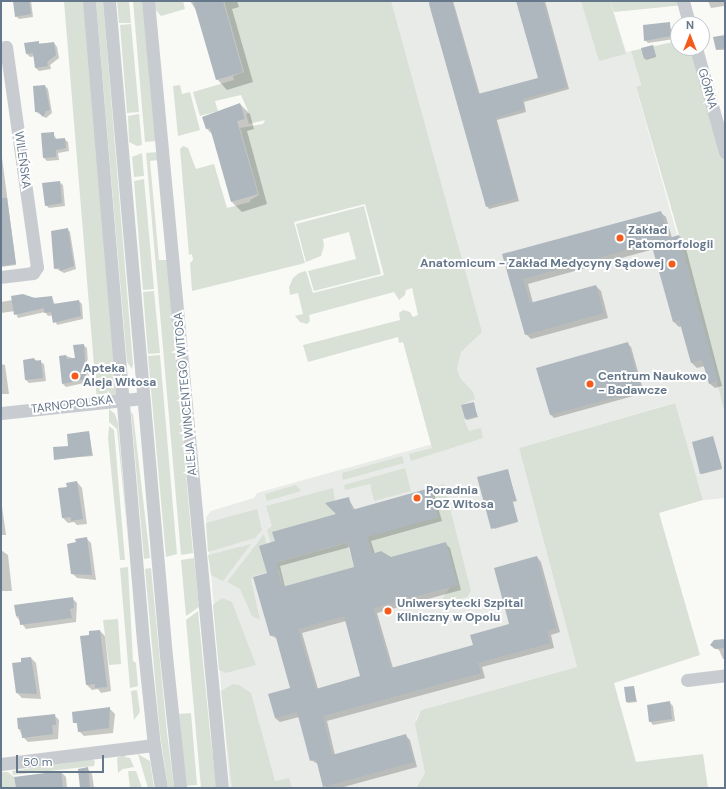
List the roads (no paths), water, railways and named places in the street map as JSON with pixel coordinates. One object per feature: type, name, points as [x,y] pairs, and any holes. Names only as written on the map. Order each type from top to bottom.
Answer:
[{"type":"street","points":[[88,1],[122,399],[154,745],[161,788]]},
{"type":"street","points":[[109,1],[143,398],[180,788]]},
{"type":"street","name":"ALEJA WINCENTEGO WITOSA","points":[[148,1],[222,788]]},
{"type":"street","points":[[683,1],[687,16]]},
{"type":"street","name":"WILEŃSKA","points":[[1,277],[33,273],[37,268],[3,47]]},
{"type":"street","name":"GÓRNA","points":[[698,56],[725,152]]},
{"type":"street","name":"TARNOPOLSKA","points":[[1,413],[122,399],[143,398]]},
{"type":"street","points":[[687,680],[725,676]]},
{"type":"street","points":[[1,764],[154,745]]},
{"type":"place","name":"Zakład Patomorfologii","points":[[620,238]]},
{"type":"place","name":"Anatomicum - Zakład Medycyny Sądowej","points":[[672,264]]},
{"type":"place","name":"Apteka Aleja Witosa","points":[[75,376]]},
{"type":"place","name":"Centrum Naukowo - Badawcze","points":[[590,384]]},
{"type":"place","name":"Poradnia POZ Witosa","points":[[417,498]]},
{"type":"place","name":"Uniwersytecki Szpital Kliniczny w Opolu","points":[[388,611]]}]
